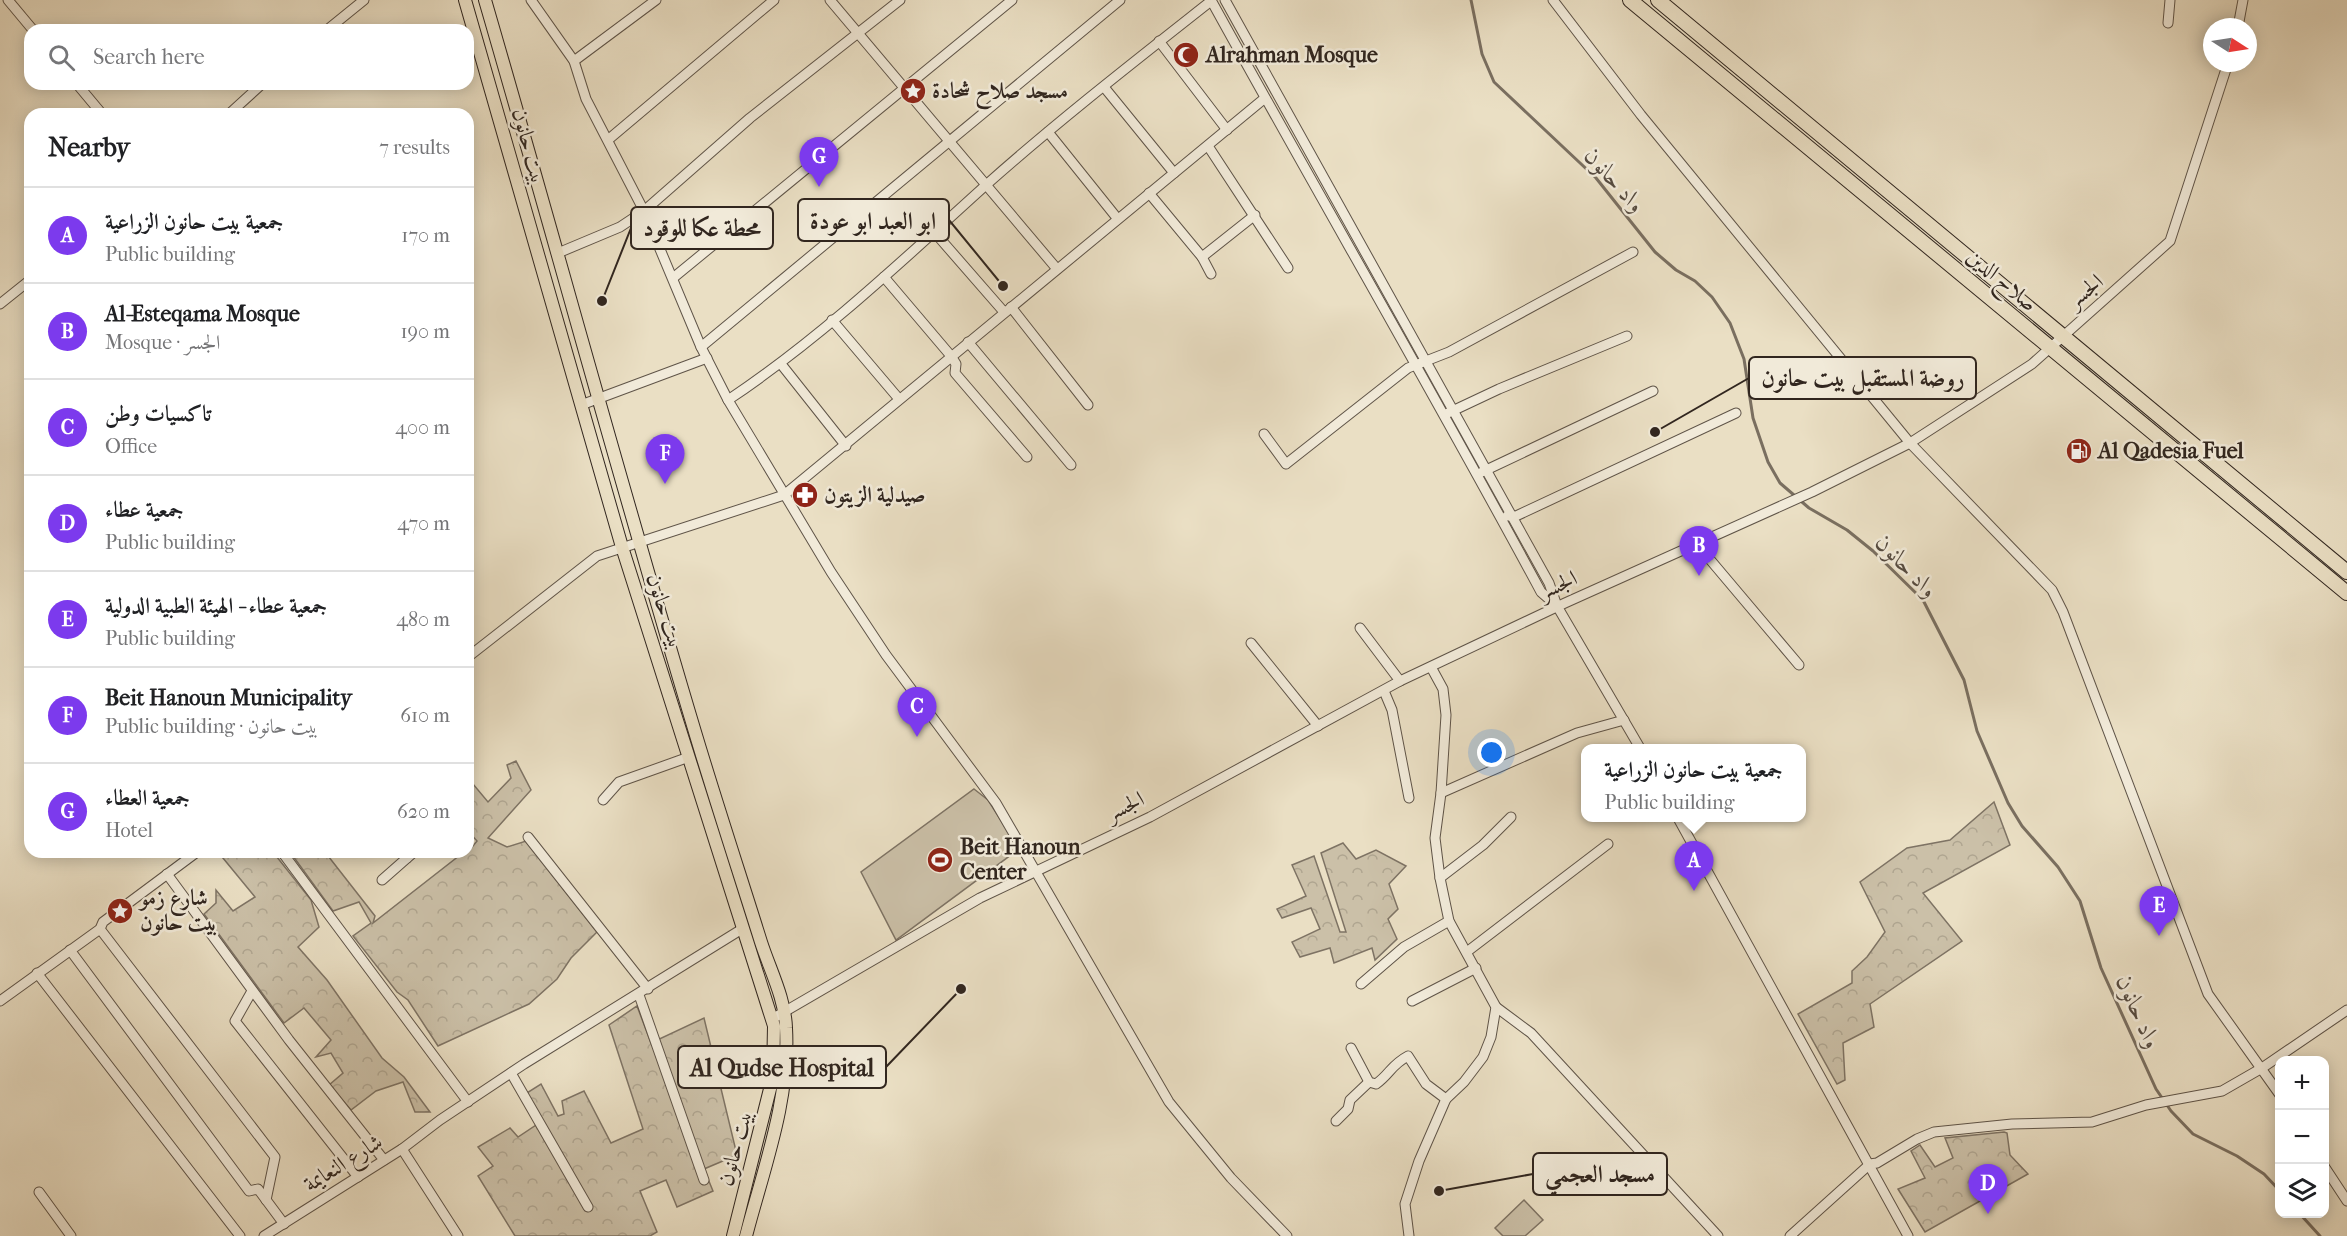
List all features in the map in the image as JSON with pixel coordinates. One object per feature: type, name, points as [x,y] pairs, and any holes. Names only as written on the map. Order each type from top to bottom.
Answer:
[{"type":"highway","name":"صلاح الدين","points":[[1630,0],[2347,593]]},
{"type":"highway","name":"صلاح الدين","points":[[1658,0],[2347,572]]},
{"type":"main road","name":"بيت حانون","points":[[465,0],[472,24]]},
{"type":"main road","name":"بيت حانون","points":[[485,0],[576,314],[637,542],[710,783],[784,1011],[787,1057],[784,1088],[777,1128],[746,1236]]},
{"type":"main road","name":"بيت حانون","points":[[474,31],[622,547],[772,1019],[773,1077],[733,1236]]},
{"type":"street","points":[[8,0],[28,24]]},
{"type":"street","points":[[334,24],[364,0]]},
{"type":"street","points":[[531,0],[574,61],[586,99],[609,139],[644,211],[701,347],[728,400],[784,495],[886,655],[996,803],[1169,1102],[1231,1178],[1287,1236]]},
{"type":"street","points":[[574,61],[656,0]]},
{"type":"street","points":[[609,139],[774,0]]},
{"type":"street","points":[[830,0],[1057,269]]},
{"type":"street","points":[[558,253],[620,227],[644,211],[750,118],[900,0]]},
{"type":"street","points":[[673,278],[1011,0]]},
{"type":"street","points":[[701,347],[1120,0]]},
{"type":"street","points":[[728,400],[781,364],[936,234],[986,186],[1048,132],[1211,0],[1365,277],[1453,410],[1486,470],[1506,516]]},
{"type":"street","points":[[1225,0],[1422,362],[1443,416],[1477,476],[1549,583],[1557,606],[1638,744]]},
{"type":"street","points":[[1553,0],[1641,115],[1910,443],[2052,590],[2063,612],[2208,994],[2275,1088]]},
{"type":"street","points":[[2168,23],[2170,0]]},
{"type":"street","points":[[2240,18],[2243,0]]},
{"type":"street","points":[[1160,41],[1227,130]]},
{"type":"street","name":"الجسر","points":[[772,1019],[962,908],[1036,870],[1150,817],[1400,681],[1557,606],[1812,492],[1910,443],[2032,364],[2170,241],[2225,72]]},
{"type":"street","points":[[1104,87],[1174,173]]},
{"type":"street","points":[[82,90],[97,108]]},
{"type":"street","points":[[236,108],[255,90]]},
{"type":"street","points":[[474,652],[597,556],[784,495],[1265,98]]},
{"type":"street","points":[[1048,132],[1117,218]]},
{"type":"street","points":[[1208,146],[1255,214],[1288,268]]},
{"type":"street","points":[[1149,193],[1202,257],[1211,274]]},
{"type":"street","points":[[1202,257],[1255,214]]},
{"type":"street","points":[[936,234],[1007,309],[1088,405]]},
{"type":"street","points":[[1264,434],[1286,464],[1422,362],[1449,352],[1634,252]]},
{"type":"street","points":[[884,277],[951,356],[956,364],[955,373],[1027,457]]},
{"type":"street","points":[[0,304],[24,285]]},
{"type":"street","points":[[557,320],[576,314]]},
{"type":"street","points":[[832,320],[899,399]]},
{"type":"street","points":[[1443,416],[1627,336]]},
{"type":"street","points":[[968,342],[1071,465]]},
{"type":"street","points":[[581,405],[707,358]]},
{"type":"street","points":[[781,364],[846,446]]},
{"type":"street","points":[[1477,476],[1653,391]]},
{"type":"street","points":[[1506,516],[1516,516],[1736,413]]},
{"type":"street","points":[[1696,543],[1799,665]]},
{"type":"street","points":[[1360,628],[1400,681]]},
{"type":"street","points":[[1251,644],[1318,726]]},
{"type":"street","points":[[1431,667],[1443,689],[1446,715],[1441,793],[1435,838],[1449,921],[1468,951],[1496,1007],[1531,1033],[1718,1236]]},
{"type":"street","points":[[1384,691],[1392,710],[1409,798]]},
{"type":"street","points":[[1441,793],[1577,733],[1624,720]]},
{"type":"street","points":[[603,800],[619,782],[689,757]]},
{"type":"street","points":[[1440,878],[1484,845],[1511,817]]},
{"type":"street","points":[[1679,822],[1870,1164],[1904,1234]]},
{"type":"street","points":[[528,837],[648,989]]},
{"type":"street","points":[[1468,951],[1608,844]]},
{"type":"street","points":[[0,1001],[100,928],[103,922],[189,858]]},
{"type":"street","points":[[286,858],[468,1102]]},
{"type":"street","points":[[382,880],[404,858]]},
{"type":"street","points":[[167,874],[252,991],[384,1160]]},
{"type":"street","points":[[1361,984],[1404,947],[1449,921]]},
{"type":"street","points":[[100,928],[275,1157],[266,1200]]},
{"type":"street","name":"شارع النعايمة","points":[[269,1235],[402,1149],[440,1120],[512,1073],[742,929]]},
{"type":"street","points":[[70,950],[249,1191],[258,1189],[284,1224]]},
{"type":"street","points":[[1412,1001],[1476,968]]},
{"type":"street","points":[[37,973],[240,1236]]},
{"type":"street","points":[[252,991],[236,1021],[358,1177]]},
{"type":"street","points":[[639,995],[704,1180]]},
{"type":"street","points":[[1409,1236],[1405,1204],[1432,1126],[1446,1099],[1464,1082],[1483,1057],[1491,1037],[1496,1007]]},
{"type":"street","points":[[1790,1236],[1870,1164],[1877,1163],[1917,1139],[1934,1132],[2012,1124],[2092,1122],[2146,1105],[2222,1091],[2262,1068],[2347,1010]]},
{"type":"street","points":[[1351,1048],[1369,1082],[1376,1084],[1385,1078],[1394,1063],[1408,1056],[1426,1084],[1446,1099]]},
{"type":"street","points":[[512,1073],[588,1207]]},
{"type":"street","points":[[1336,1121],[1348,1109],[1350,1100],[1369,1082]]},
{"type":"street","points":[[402,1149],[458,1236]]},
{"type":"street","points":[[2329,1172],[2347,1201]]},
{"type":"street","points":[[39,1192],[71,1236]]},
{"type":"green space","points":[[516,761],[531,790],[488,838],[507,847],[526,841],[597,932],[571,958],[557,979],[529,1004],[438,1046],[408,1000],[397,992],[353,936],[371,923],[359,902],[333,911],[294,858],[330,858],[375,916],[373,923],[456,858],[474,858],[474,845],[477,841],[474,838],[474,785],[488,802],[511,778],[507,765]]},
{"type":"green space","name":"Beit Hanoun Center","points":[[974,789],[988,800],[1019,849],[896,940],[861,872]]},
{"type":"green space","points":[[1994,802],[2010,845],[1923,893],[1962,941],[1870,1004],[1874,1027],[1843,1043],[1845,1080],[1837,1084],[1798,1014],[1852,983],[1852,971],[1867,957],[1885,932],[1860,882],[1907,848],[1950,840]]},
{"type":"green space","points":[[1343,843],[1356,859],[1376,850],[1406,866],[1389,884],[1398,909],[1388,919],[1397,939],[1375,960],[1372,948],[1334,963],[1330,948],[1300,957],[1292,942],[1320,929],[1311,908],[1282,918],[1277,909],[1306,896],[1292,865],[1314,856],[1340,932],[1346,932],[1321,853]]},
{"type":"green space","points":[[223,858],[278,858],[311,900],[319,927],[298,947],[327,980],[382,1058],[404,1077],[430,1112],[415,1112],[403,1082],[376,1091],[351,1110],[329,1085],[343,1073],[331,1053],[316,1057],[331,1040],[304,1008],[284,1023],[204,914],[216,903],[216,890],[233,911],[255,897]]},
{"type":"green space","points":[[637,1006],[651,1043],[704,1018],[737,1155],[704,1169],[713,1191],[677,1207],[666,1180],[640,1191],[657,1232],[650,1236],[515,1236],[478,1176],[493,1166],[478,1147],[510,1128],[518,1137],[536,1125],[522,1096],[541,1084],[558,1116],[564,1114],[562,1101],[584,1091],[611,1143],[643,1129],[609,1025]]},
{"type":"green space","points":[[2007,1133],[2010,1155],[2028,1174],[1925,1232],[1898,1189],[1925,1178],[1911,1151],[1920,1145],[1935,1167],[1953,1158],[1945,1138]]},
{"type":"green space","points":[[1524,1200],[1543,1220],[1525,1236],[1503,1236],[1495,1228]]},
{"type":"waterway","name":"واد حانون","points":[[1471,0],[1482,54],[1494,82],[1596,178],[1655,252],[1676,270],[1695,281],[1712,297],[1730,323],[1744,359],[1753,418],[1768,462],[1780,483],[1809,508],[1847,530],[1873,551],[1923,600],[1964,680],[1977,731],[2008,803],[2022,826],[2058,867],[2080,901],[2101,968],[2156,1089],[2171,1111],[2193,1134],[2237,1156],[2264,1174],[2275,1186]]},
{"type":"waterway","name":"واد حانون","points":[[2304,1218],[2320,1236]]},
{"type":"place","name":"Alrahman Mosque","points":[[1186,55]]},
{"type":"place","name":"مسجد صلاح شحادة","points":[[913,91]]},
{"type":"place","name":"جمعية العطاء","points":[[819,187]]},
{"type":"place","name":"ابو العبد ابو عودة","points":[[1003,286]]},
{"type":"place","name":"محطة عكا للوقود","points":[[602,301]]},
{"type":"place","name":"روضة المستقبل بيت حانون","points":[[1655,432]]},
{"type":"place","name":"Al Qadesia Fuel","points":[[2079,451]]},
{"type":"place","name":"Beit Hanoun Municipality","points":[[665,484]]},
{"type":"place","name":"صيدلية الزيتون","points":[[805,495]]},
{"type":"place","name":"Al-Esteqama Mosque","points":[[1699,576]]},
{"type":"place","name":"تاكسيات وطن","points":[[917,737]]},
{"type":"place","name":"Beit Hanoun Center","points":[[940,860]]},
{"type":"place","name":"جمعية بيت حانون الزراعية","points":[[1694,891]]},
{"type":"place","name":"شارع زمو بيت حانون","points":[[120,911]]},
{"type":"place","name":"جمعية عطاء - الهيئة الطبية الدولية","points":[[2159,936]]},
{"type":"place","name":"Al Qudse Hospital","points":[[961,989]]},
{"type":"place","name":"مسجد العجمي","points":[[1439,1191]]},
{"type":"place","name":"جمعية عطاء","points":[[1988,1214]]}]
